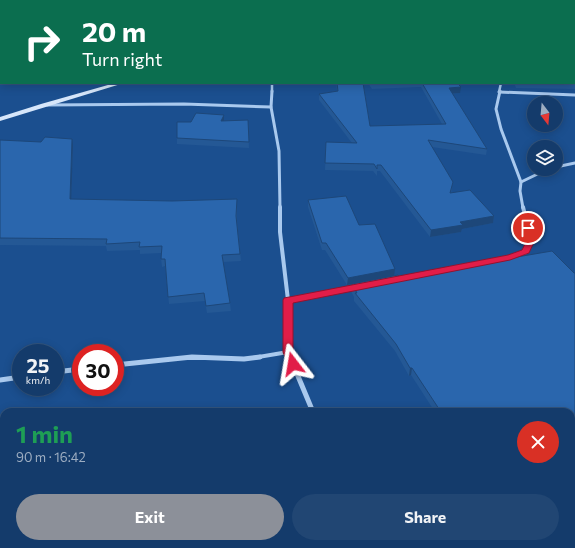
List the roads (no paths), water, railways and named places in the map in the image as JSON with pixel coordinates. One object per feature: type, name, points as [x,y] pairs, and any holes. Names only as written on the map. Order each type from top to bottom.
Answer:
[{"type":"main road","points":[[0,119],[117,84]]},
{"type":"street","points":[[272,84],[271,107],[278,151],[280,232],[288,300],[288,352],[311,408]]},
{"type":"street","points":[[441,270],[510,257],[526,252],[531,240],[522,205],[520,190],[521,182],[501,129],[496,109],[501,84]]},
{"type":"street","points":[[498,92],[575,95]]},
{"type":"street","points":[[43,105],[184,104],[271,107]]},
{"type":"street","points":[[563,166],[575,163]]},
{"type":"street","points":[[521,182],[533,176]]},
{"type":"street","points":[[288,300],[357,287]]},
{"type":"street","points":[[124,364],[192,356],[244,359],[288,352]]},
{"type":"street","points":[[0,380],[12,378]]}]
